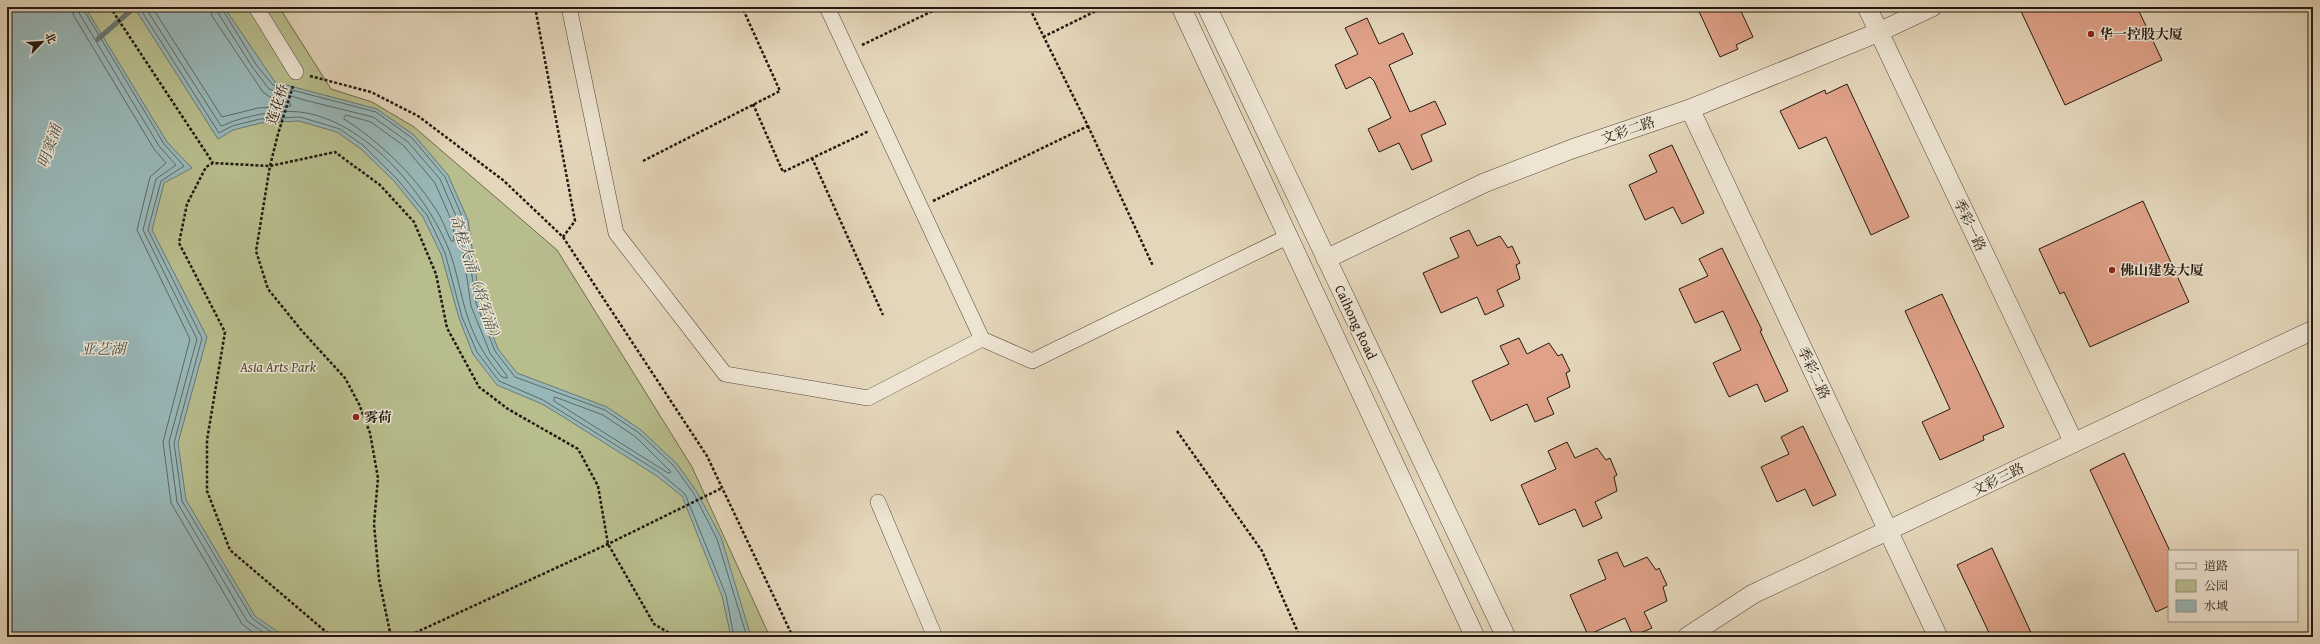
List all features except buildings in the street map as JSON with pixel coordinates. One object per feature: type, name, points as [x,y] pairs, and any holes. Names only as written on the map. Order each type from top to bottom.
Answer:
[{"type":"street","points":[[256,7],[296,76]]},
{"type":"street","points":[[569,7],[616,233],[725,374],[868,398],[982,339]]},
{"type":"street","points":[[827,7],[982,339],[1032,361],[1289,236]]},
{"type":"street","name":"Caihong Road","points":[[1181,7],[1476,637]]},
{"type":"street","name":"Caihong Road","points":[[1207,7],[1506,637]]},
{"type":"street","name":"季彩一路","points":[[1867,7],[2074,443]]},
{"type":"street","name":"文彩二路","points":[[1326,259],[1484,183],[1572,149],[1690,109],[1879,32],[1932,7]]},
{"type":"street","name":"季彩二路","points":[[1690,109],[1938,637]]},
{"type":"street","name":"文彩三路","points":[[1687,637],[1753,594],[1888,532],[2313,330]]},
{"type":"street","points":[[878,502],[935,637]]},
{"type":"path","points":[[110,7],[213,163]]},
{"type":"path","points":[[535,7],[575,221],[563,237]]},
{"type":"path","points":[[643,161],[780,91],[742,7]]},
{"type":"path","points":[[848,52],[941,7]]},
{"type":"path","points":[[1029,7],[1088,126],[1153,266]]},
{"type":"path","points":[[1043,37],[1104,7]]},
{"type":"path","name":"莲花桥","points":[[296,76],[270,166],[256,251],[268,289],[302,331],[345,378],[359,404],[370,433],[378,478],[374,524],[379,579],[391,637]]},
{"type":"path","points":[[296,76],[371,92],[418,116],[503,180],[563,237],[707,456],[793,637]]},
{"type":"path","points":[[753,104],[783,172],[882,124]]},
{"type":"path","points":[[920,208],[1088,126]]},
{"type":"path","points":[[332,637],[230,550],[207,491],[207,440],[225,332],[179,243],[187,204],[206,167],[213,163],[270,166],[335,152],[380,185],[414,222],[436,274],[447,328],[479,387],[508,409],[578,449],[598,486],[608,544],[654,624],[676,637]]},
{"type":"path","points":[[812,158],[882,315]]},
{"type":"path","points":[[1177,431],[1262,550],[1300,637]]},
{"type":"path","points":[[406,637],[608,544],[722,488]]},
{"type":"green space","name":"Asia Arts Park","points":[[7,7],[279,7],[331,89],[372,102],[414,127],[557,250],[692,467],[770,637],[7,637]]},
{"type":"water","name":"亚艺湖","points":[[7,7],[85,7],[167,142],[192,168],[164,183],[152,230],[207,337],[178,443],[186,500],[255,616],[285,637],[7,637]]},
{"type":"water","name":"奇槎大涌（将军涌）","points":[[134,7],[224,7],[275,82],[377,109],[414,135],[448,175],[468,220],[480,303],[498,349],[517,373],[607,407],[641,430],[677,464],[697,492],[721,537],[751,637],[731,637],[722,596],[682,496],[657,476],[542,404],[497,385],[473,354],[459,318],[441,254],[423,217],[394,181],[361,149],[337,132],[299,121],[261,123],[233,130],[218,139]]},
{"type":"waterway","name":"明窦涌","points":[[98,39],[135,7]]},
{"type":"place","name":"华一控股大厦","points":[[2091,34]]},
{"type":"place","name":"佛山建发大厦","points":[[2112,270]]},
{"type":"place","name":"雾荷","points":[[356,417]]}]
